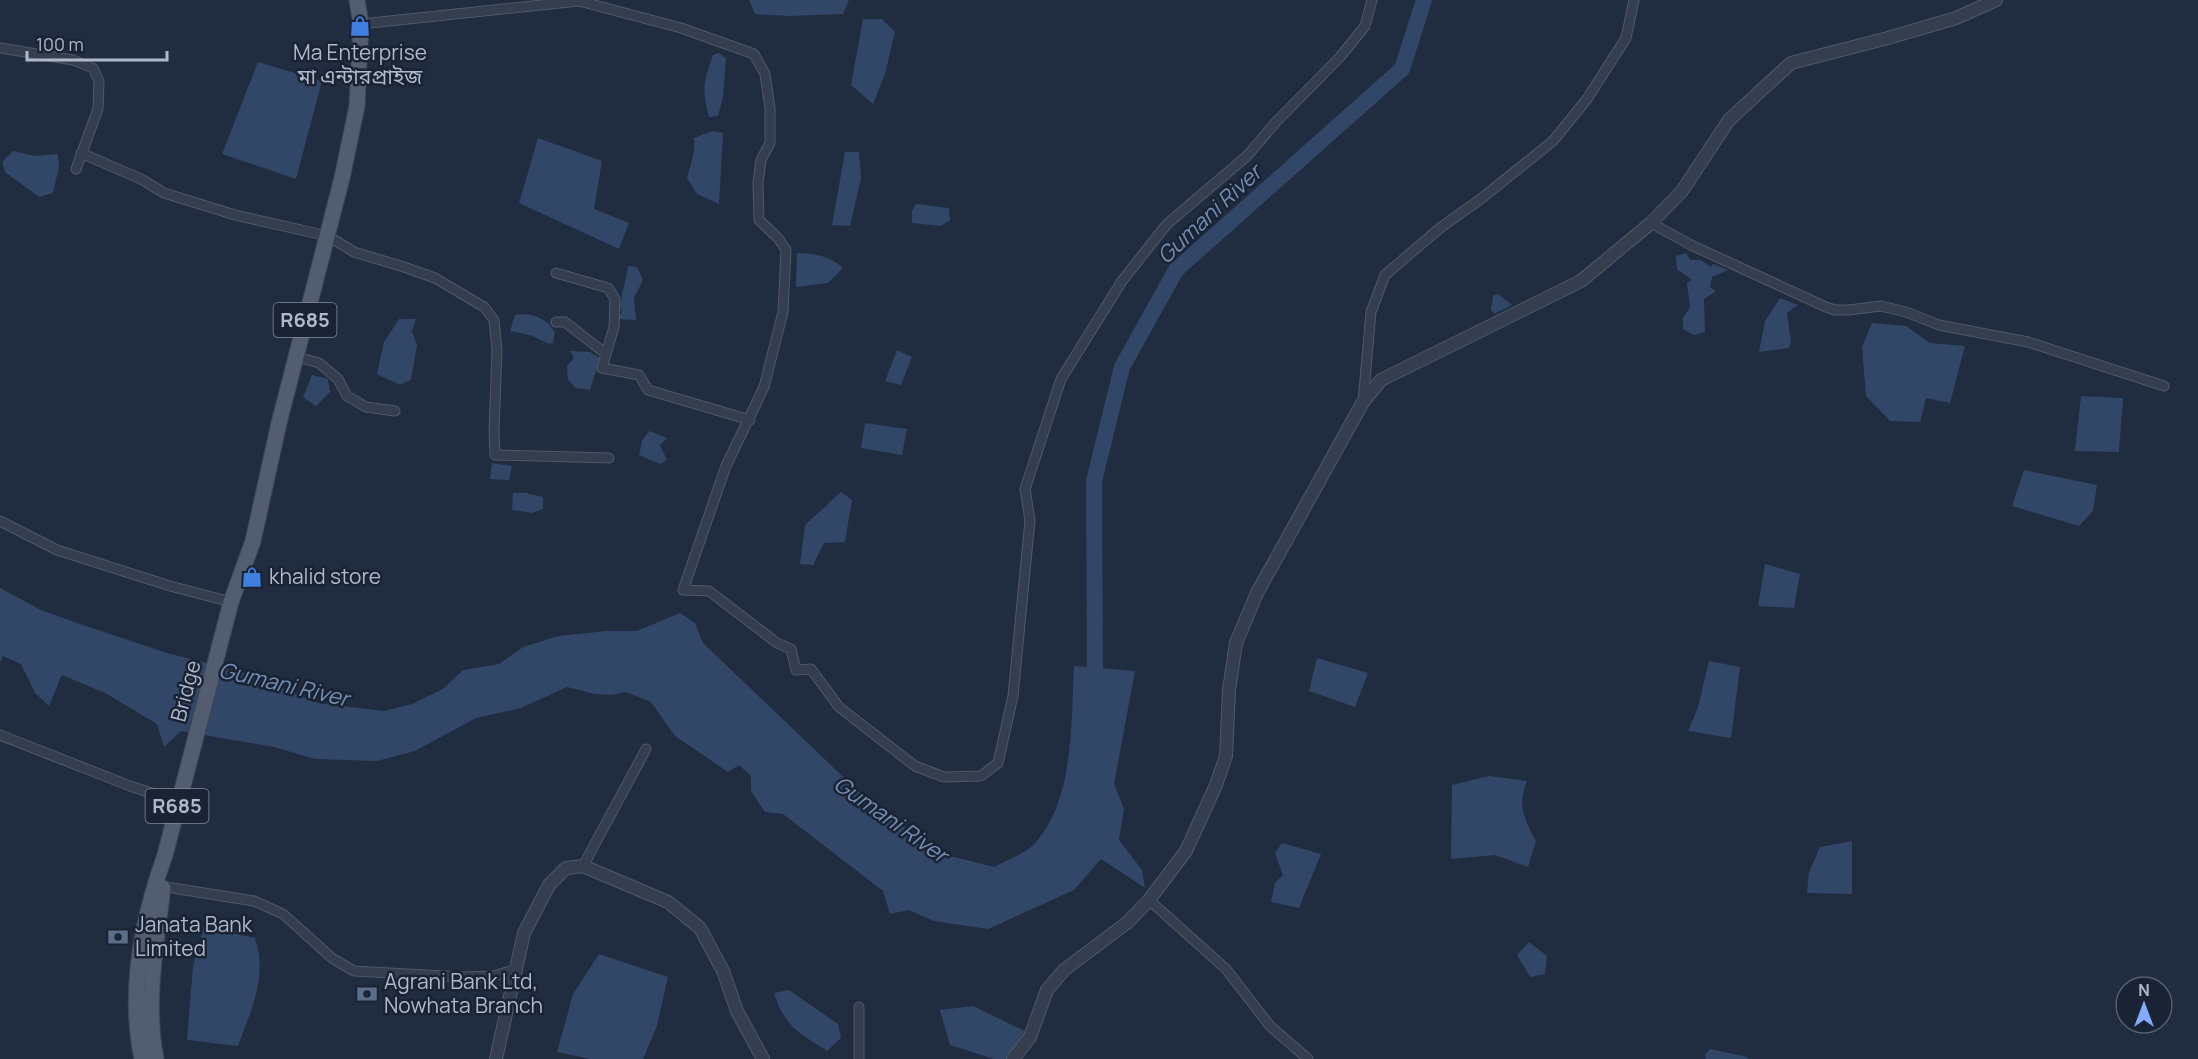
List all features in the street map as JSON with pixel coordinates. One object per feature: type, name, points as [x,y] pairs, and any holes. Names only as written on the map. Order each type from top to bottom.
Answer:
[{"type":"main road","name":"R685","points":[[231,602],[253,541],[279,423],[328,236],[357,106],[361,24],[357,0]]},
{"type":"main road","name":"Bridge","points":[[178,802],[231,602]]},
{"type":"main road","name":"R685","points":[[142,1059],[137,1033],[136,997],[140,956],[178,802]]},
{"type":"main road","name":"R685","points":[[156,1059],[151,1034],[150,997],[159,886]]},
{"type":"street","points":[[361,24],[579,1],[681,28],[754,54],[765,74],[770,108],[770,143],[761,160],[758,183],[759,220],[778,238],[786,250],[783,312],[764,387],[726,466],[683,590],[709,591],[777,643],[791,649],[796,670],[811,669],[839,707],[915,766],[944,777],[981,776],[998,763],[1013,696],[1030,520],[1025,489],[1061,379],[1122,281],[1167,224],[1247,156],[1276,122],[1340,57],[1365,26],[1372,0]]},
{"type":"street","points":[[1363,402],[1371,312],[1385,275],[1440,228],[1482,198],[1553,141],[1587,99],[1626,38],[1634,0]]},
{"type":"street","points":[[1013,1059],[1030,1037],[1047,990],[1064,970],[1128,922],[1149,900],[1186,851],[1226,756],[1229,690],[1236,643],[1257,593],[1363,402],[1381,380],[1581,280],[1652,223],[1682,191],[1729,120],[1791,63],[1888,39],[1956,18],[1996,0]]},
{"type":"street","points":[[0,48],[73,60],[93,68],[99,81],[98,109],[76,169]]},
{"type":"street","points":[[81,153],[141,179],[164,194],[235,215],[328,236],[354,252],[435,279],[484,306],[494,320],[497,350],[495,455],[609,458]]},
{"type":"street","points":[[1652,223],[1691,245],[1835,310],[1881,306],[1906,312],[1939,325],[2028,342],[2164,386]]},
{"type":"street","points":[[556,273],[608,288],[615,299],[614,327],[602,368],[639,375],[648,390],[750,420]]},
{"type":"street","points":[[556,322],[565,322],[606,354]]},
{"type":"street","points":[[297,357],[320,363],[338,379],[347,396],[366,407],[395,411]]},
{"type":"street","points":[[0,521],[57,550],[170,586],[231,602]]},
{"type":"street","points":[[0,735],[130,786],[178,802]]},
{"type":"street","points":[[583,866],[646,749]]},
{"type":"street","points":[[496,1059],[524,933],[549,885],[566,868],[583,866],[668,902],[700,928],[723,971],[737,1011],[763,1059]]},
{"type":"street","points":[[159,886],[254,901],[283,914],[332,958],[354,971],[462,977],[494,976],[516,969]]},
{"type":"street","points":[[1149,900],[1226,969],[1270,1026],[1308,1059]]},
{"type":"street","points":[[859,1007],[859,1059]]},
{"type":"water","points":[[749,0],[849,0],[843,14],[790,16],[755,14]]},
{"type":"water","points":[[863,19],[882,19],[895,32],[885,74],[873,104],[851,85]]},
{"type":"water","points":[[719,53],[726,58],[723,97],[718,116],[709,117],[705,99],[705,80],[713,55]]},
{"type":"water","points":[[258,62],[322,81],[296,179],[222,154]]},
{"type":"water","points":[[712,131],[723,133],[719,204],[697,194],[687,178],[694,152],[694,138]]},
{"type":"water","points":[[538,138],[602,161],[594,209],[629,223],[619,249],[519,203]]},
{"type":"water","points":[[13,151],[35,156],[58,154],[59,167],[53,193],[39,197],[5,172],[2,162]]},
{"type":"water","points":[[845,152],[859,152],[861,178],[850,226],[832,225]]},
{"type":"water","points":[[916,204],[949,208],[950,220],[941,226],[912,223],[912,211]]},
{"type":"water","points":[[797,253],[822,256],[843,268],[828,283],[796,287]]},
{"type":"water","points":[[1686,253],[1690,260],[1701,260],[1711,267],[1713,264],[1728,270],[1712,277],[1710,287],[1716,291],[1704,299],[1705,332],[1694,335],[1683,329],[1683,318],[1690,307],[1687,283],[1692,280],[1677,269],[1676,256]]},
{"type":"water","points":[[628,266],[637,267],[643,280],[634,298],[636,320],[618,319],[622,311],[618,303],[621,302]]},
{"type":"water","points":[[1498,294],[1512,305],[1494,314],[1491,310],[1493,296]]},
{"type":"water","points":[[1780,298],[1798,305],[1787,313],[1791,342],[1789,348],[1759,352],[1765,321]]},
{"type":"water","points":[[527,314],[540,318],[550,325],[555,333],[553,343],[549,344],[530,335],[510,331],[515,315]]},
{"type":"water","points":[[399,319],[416,319],[412,331],[417,345],[411,380],[400,385],[377,374],[384,342]]},
{"type":"water","points":[[1872,323],[1906,326],[1930,343],[1965,346],[1950,403],[1926,398],[1920,422],[1890,421],[1866,396],[1862,347]]},
{"type":"water","points":[[897,350],[912,357],[901,385],[885,381]]},
{"type":"water","points":[[570,351],[590,352],[600,358],[590,390],[576,388],[568,380],[567,366],[574,358]]},
{"type":"water","points":[[312,375],[328,379],[330,392],[316,406],[303,397]]},
{"type":"water","points":[[2081,396],[2123,398],[2119,452],[2075,451]]},
{"type":"water","points":[[865,423],[907,429],[902,455],[861,448]]},
{"type":"water","points":[[649,431],[667,438],[660,445],[667,460],[660,464],[639,455],[642,441]]},
{"type":"water","points":[[492,463],[512,466],[509,480],[490,479]]},
{"type":"water","points":[[2024,470],[2097,485],[2093,511],[2079,526],[2012,506]]},
{"type":"water","points":[[841,492],[852,500],[845,542],[824,543],[813,565],[800,564],[805,525]]},
{"type":"water","points":[[513,493],[543,497],[543,509],[532,513],[512,510]]},
{"type":"water","points":[[1765,564],[1800,574],[1794,608],[1758,606]]},
{"type":"water","points":[[0,588],[41,610],[167,653],[245,673],[318,703],[384,711],[412,704],[443,689],[463,670],[499,664],[523,647],[558,636],[607,631],[637,631],[680,613],[695,623],[703,643],[857,790],[901,825],[950,856],[994,867],[1030,848],[1047,826],[1057,805],[1064,783],[1071,735],[1074,666],[1135,671],[1114,784],[1124,809],[1119,840],[1142,870],[1145,888],[1101,859],[1074,890],[988,929],[934,921],[909,910],[890,914],[883,891],[783,814],[765,812],[751,791],[751,776],[739,765],[728,772],[675,736],[651,702],[626,692],[612,695],[595,694],[567,687],[521,708],[476,718],[415,751],[377,761],[315,759],[274,747],[181,731],[164,747],[157,724],[105,693],[62,675],[49,706],[35,693],[21,664],[3,656],[0,663]]},
{"type":"water","points":[[1317,658],[1368,673],[1355,707],[1309,691]]},
{"type":"water","points":[[1709,661],[1740,667],[1731,738],[1688,731],[1698,707]]},
{"type":"water","points":[[1489,776],[1527,781],[1522,798],[1523,812],[1536,841],[1528,867],[1495,855],[1451,859],[1452,785]]},
{"type":"water","points":[[1852,841],[1852,894],[1807,893],[1809,872],[1820,847]]},
{"type":"water","points":[[1282,843],[1321,854],[1299,908],[1271,902],[1275,883],[1283,875],[1275,853]]},
{"type":"water","points":[[204,927],[255,938],[259,952],[260,966],[256,993],[238,1046],[187,1040],[193,966]]},
{"type":"water","points":[[1529,942],[1547,956],[1545,974],[1530,977],[1517,955]]},
{"type":"water","points":[[599,954],[668,977],[657,1026],[643,1059],[590,1059],[557,1052],[573,994]]},
{"type":"water","points":[[789,990],[838,1024],[841,1038],[827,1051],[794,1028],[783,1014],[774,993]]},
{"type":"water","points":[[973,1006],[1029,1033],[1009,1059],[994,1059],[950,1045],[940,1010]]},
{"type":"water","points":[[1710,1049],[1748,1057],[1747,1059],[1706,1059],[1705,1055]]},
{"type":"waterway","name":"Gumani River","points":[[1095,688],[1094,481],[1122,367],[1176,270],[1402,69],[1424,0]]},
{"type":"place","name":"Ma Enterprise মা এন্টারপ্রাইজ","points":[[360,26]]},
{"type":"place","name":"khalid store","points":[[252,577]]},
{"type":"place","name":"Janata Bank Limited","points":[[118,937]]},
{"type":"place","name":"Agrani Bank Ltd, Nowhata Branch","points":[[367,994]]}]
